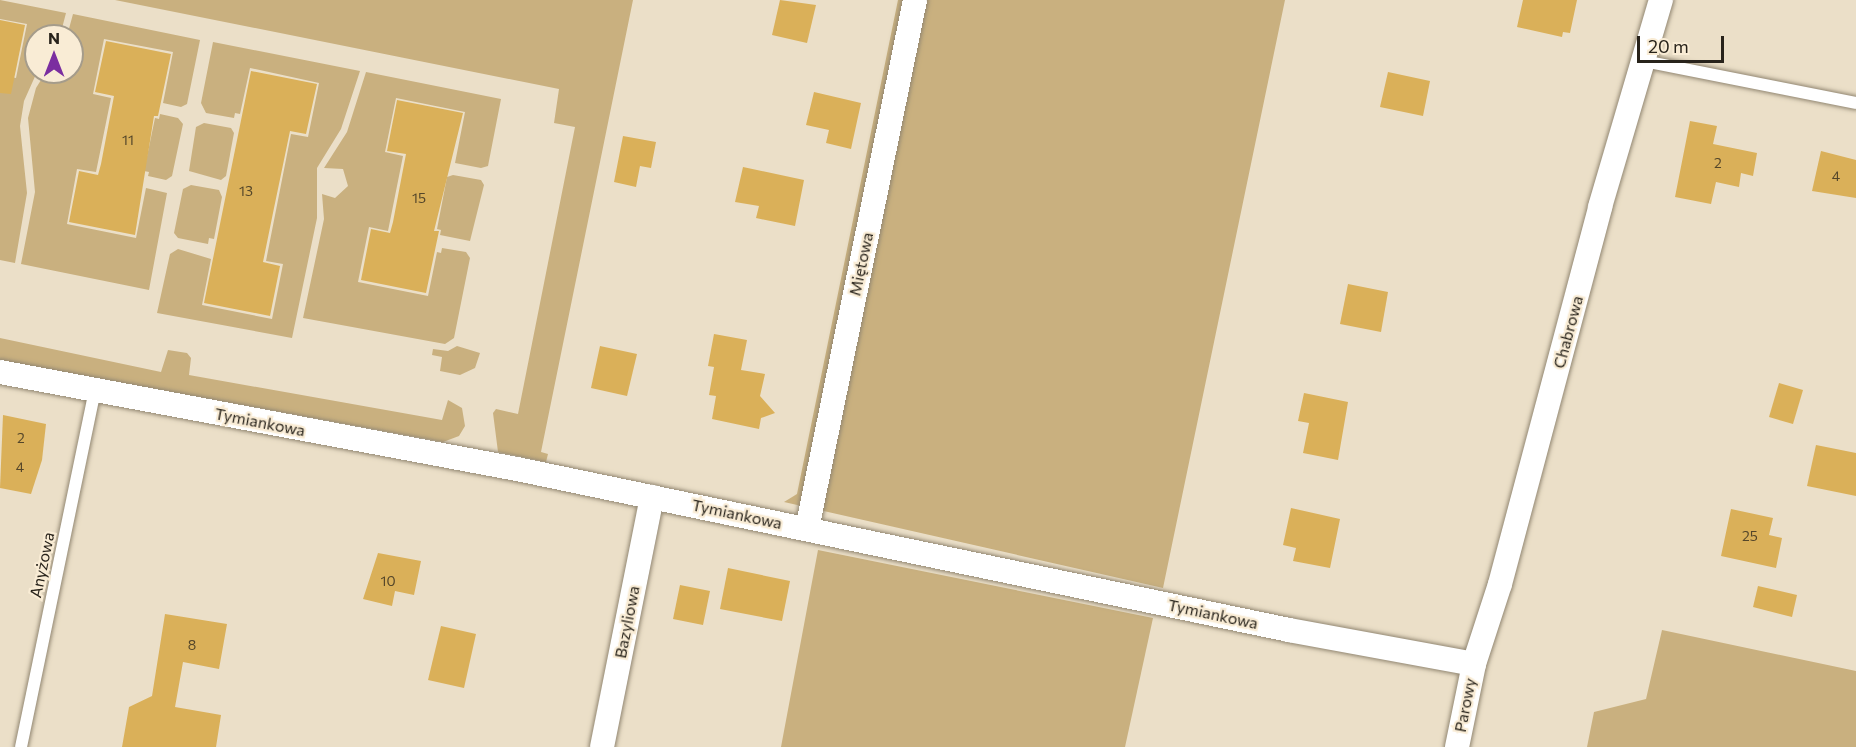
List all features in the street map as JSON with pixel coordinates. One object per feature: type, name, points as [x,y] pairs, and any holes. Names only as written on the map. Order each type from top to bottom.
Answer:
[{"type":"street","name":"Miętowa","points":[[807,529],[915,0]]},
{"type":"street","name":"Chabrowa","points":[[1474,664],[1500,584],[1600,207],[1661,0]]},
{"type":"street","name":"Tymiankowa","points":[[0,372],[652,497],[1289,630],[1474,664]]},
{"type":"street","name":"Bazyliowa","points":[[602,747],[652,497]]},
{"type":"street","name":"Parowy","points":[[1457,747],[1474,664]]},
{"type":"lane","points":[[1644,61],[1856,104]]},
{"type":"lane","name":"Anyżowa","points":[[21,747],[95,391]]},
{"type":"shaded area","points":[[0,0],[66,13],[63,24],[27,24],[0,19]]},
{"type":"shaded area","points":[[115,0],[633,0],[541,452],[548,454],[546,462],[498,452],[493,413],[496,409],[518,414],[575,127],[554,123],[559,89]]},
{"type":"shaded area","points":[[898,0],[1285,0],[1163,588],[784,502],[797,494]]},
{"type":"shaded area","points":[[73,14],[200,40],[187,104],[181,107],[163,103],[173,52],[104,39],[93,94],[111,98],[96,172],[77,169],[67,224],[136,238],[146,188],[167,193],[149,290],[21,264],[35,192],[28,118],[36,88],[38,84],[84,84],[84,24],[70,24]]},
{"type":"shaded area","points":[[24,39],[24,84],[32,84],[24,101],[20,126],[27,193],[15,263],[0,260],[0,75],[16,78]]},
{"type":"shaded area","points":[[213,42],[360,71],[341,129],[317,168],[317,218],[292,338],[157,313],[170,254],[178,249],[211,259],[202,305],[272,319],[283,264],[266,261],[291,134],[308,137],[319,83],[250,68],[240,114],[235,113],[234,118],[206,113],[201,103]]},
{"type":"shaded area","points":[[366,72],[501,99],[488,166],[481,168],[455,163],[465,112],[396,98],[385,152],[403,156],[388,231],[369,227],[358,282],[428,296],[437,252],[441,253],[442,248],[466,252],[470,258],[454,338],[445,344],[303,318],[324,219],[322,194],[335,198],[348,186],[343,169],[324,168],[347,132]]},
{"type":"shaded area","points":[[160,114],[178,118],[183,124],[172,176],[166,180],[148,176],[149,172],[144,171],[155,118],[159,119]]},
{"type":"shaded area","points":[[204,123],[231,128],[234,133],[226,176],[221,180],[189,171],[196,127]]},
{"type":"shaded area","points":[[453,175],[481,180],[484,185],[470,241],[440,235],[441,230],[437,229],[447,177]]},
{"type":"shaded area","points":[[191,185],[219,190],[222,197],[214,239],[209,238],[208,244],[178,238],[174,233],[183,189]]},
{"type":"shaded area","points":[[0,338],[161,372],[168,350],[187,353],[191,358],[189,375],[442,420],[448,400],[462,408],[465,426],[459,436],[443,442],[0,360]]},
{"type":"shaded area","points":[[457,346],[480,353],[475,368],[460,375],[440,371],[442,357],[432,355],[433,349],[448,351]]},
{"type":"shaded area","points":[[818,550],[1153,618],[1125,747],[781,747]]},
{"type":"shaded area","points":[[1662,630],[1856,671],[1856,747],[1587,747],[1594,712],[1646,699]]},
{"type":"building","points":[[780,0],[816,5],[807,43],[772,35]]},
{"type":"building","points":[[1523,0],[1577,0],[1570,33],[1563,32],[1562,37],[1517,27]]},
{"type":"building","points":[[0,20],[24,25],[24,30],[11,94],[0,93]]},
{"type":"building","points":[[106,41],[171,54],[158,116],[154,116],[135,235],[69,222],[79,171],[98,175],[101,164],[114,96],[95,92]]},
{"type":"building","points":[[251,71],[317,84],[306,134],[290,131],[263,262],[280,266],[270,316],[204,303]]},
{"type":"building","points":[[1388,72],[1430,81],[1423,116],[1380,107]]},
{"type":"building","points":[[814,92],[861,103],[851,149],[826,143],[829,130],[806,125]]},
{"type":"building","points":[[397,100],[463,113],[434,231],[439,231],[426,293],[361,280],[371,229],[390,233],[393,222],[406,154],[387,151]]},
{"type":"building","points":[[1690,121],[1717,126],[1713,144],[1757,153],[1753,176],[1741,173],[1739,187],[1716,182],[1711,204],[1675,197]]},
{"type":"building","points":[[623,136],[656,142],[651,168],[640,166],[636,187],[614,182]]},
{"type":"building","points":[[1821,151],[1856,160],[1856,198],[1812,191]]},
{"type":"building","points":[[743,167],[804,180],[795,226],[756,218],[759,206],[735,202]]},
{"type":"building","points":[[1348,284],[1388,292],[1381,332],[1340,324]]},
{"type":"building","points":[[714,334],[747,340],[741,370],[765,374],[760,396],[775,413],[761,418],[759,429],[712,419],[716,396],[709,395],[714,367],[708,366]]},
{"type":"building","points":[[600,346],[637,354],[627,396],[591,388]]},
{"type":"building","points":[[1779,383],[1803,390],[1793,424],[1769,417]]},
{"type":"building","points":[[1304,393],[1348,402],[1338,460],[1303,453],[1309,423],[1298,421]]},
{"type":"building","points":[[3,415],[46,424],[42,460],[31,494],[0,488]]},
{"type":"building","points":[[1816,445],[1856,453],[1856,496],[1807,486]]},
{"type":"building","points":[[1291,508],[1340,519],[1330,568],[1293,561],[1296,548],[1283,545]]},
{"type":"building","points":[[1731,509],[1773,518],[1769,535],[1782,538],[1776,568],[1721,556]]},
{"type":"building","points":[[378,553],[421,561],[414,595],[395,591],[392,606],[363,599]]},
{"type":"building","points":[[728,568],[790,581],[782,621],[720,609]]},
{"type":"building","points":[[680,585],[710,591],[703,625],[673,619]]},
{"type":"building","points":[[1758,586],[1797,595],[1792,617],[1753,607]]},
{"type":"building","points":[[165,614],[227,624],[219,669],[183,662],[175,707],[221,715],[216,747],[122,747],[129,707],[152,696]]},
{"type":"building","points":[[441,626],[476,634],[464,688],[428,680]]}]
